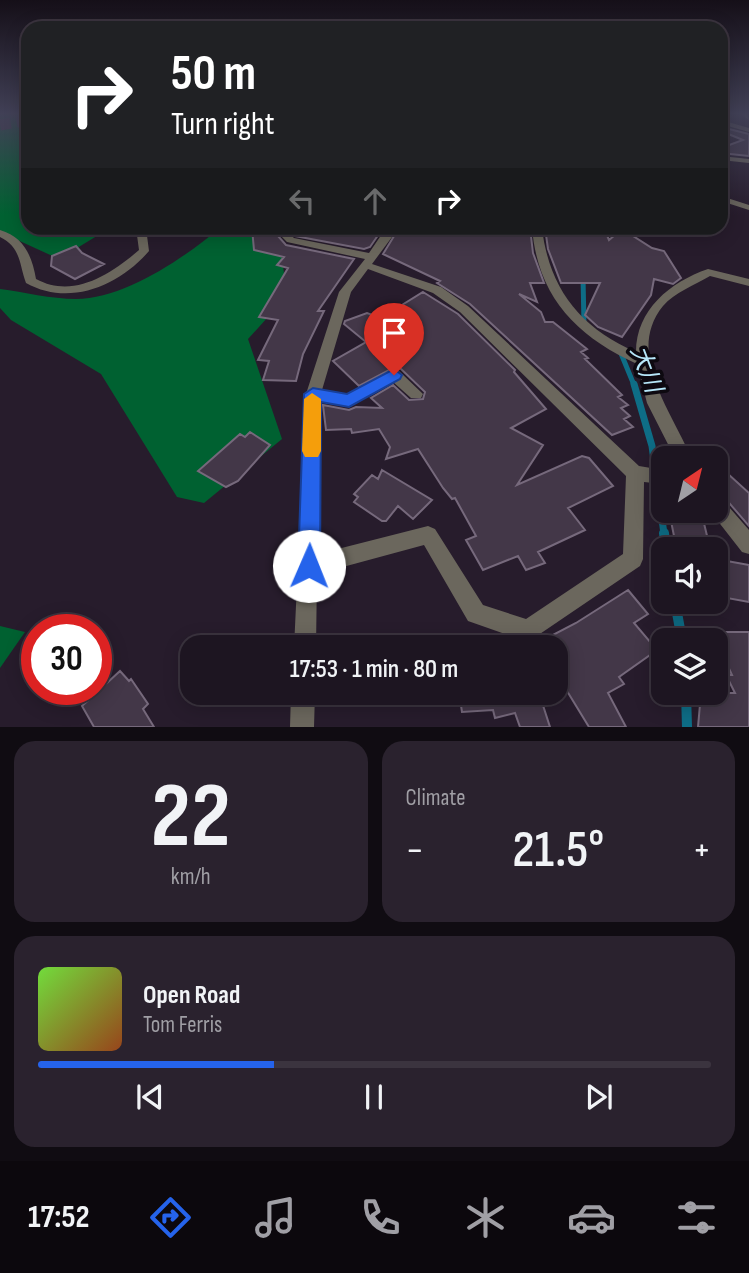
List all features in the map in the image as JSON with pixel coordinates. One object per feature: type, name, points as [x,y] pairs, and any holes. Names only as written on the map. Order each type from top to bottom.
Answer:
[{"type":"street","points":[[728,159],[749,161]]},
{"type":"street","points":[[0,233],[11,236],[19,245],[26,256],[30,281],[43,291],[92,286],[126,267],[144,251],[142,235]]},
{"type":"street","points":[[286,235],[291,240],[369,261],[437,290],[464,309],[635,473],[651,475]]},
{"type":"street","points":[[306,635],[313,394],[345,292],[386,235]]},
{"type":"street","points":[[537,235],[537,249],[561,304],[580,324],[616,351],[643,360]]},
{"type":"street","points":[[676,446],[661,418],[643,360],[644,329],[660,302],[708,272],[749,283]]},
{"type":"street","points":[[313,394],[349,401],[394,375],[416,394]]},
{"type":"street","points":[[309,566],[428,535],[476,613],[528,631],[633,559],[635,473]]},
{"type":"street","points":[[728,520],[749,545]]},
{"type":"street","points":[[302,727],[303,705]]},
{"type":"lane","points":[[728,200],[749,208]]},
{"type":"green space","points":[[0,147],[21,147],[21,235],[98,235],[59,259],[0,232]]},
{"type":"green space","points":[[211,235],[279,235],[287,296],[248,339],[282,439],[204,503],[177,497],[101,374],[11,320],[0,308],[0,289],[47,297],[94,297],[114,292],[152,275]]},
{"type":"green space","points":[[0,626],[21,631],[21,638],[0,668]]},
{"type":"building","points":[[728,147],[749,147],[749,156],[728,154]]},
{"type":"building","points":[[253,235],[277,235],[286,245],[354,259],[318,311],[324,311],[303,354],[296,381],[263,380],[269,361],[258,360],[278,320],[259,317],[288,268],[277,265],[284,257],[254,250]]},
{"type":"building","points":[[378,235],[370,247],[364,249],[295,236]]},
{"type":"building","points":[[395,235],[531,235],[533,253],[544,283],[530,283],[537,302],[519,294],[541,312],[545,322],[553,322],[587,349],[581,352],[588,358],[585,359],[622,395],[618,397],[628,405],[621,408],[630,416],[624,419],[633,427],[612,435],[470,304],[437,283],[440,281],[383,254]]},
{"type":"building","points":[[546,235],[607,235],[609,240],[615,235],[631,235],[652,248],[664,251],[681,278],[673,284],[654,279],[651,295],[622,337],[598,327],[585,315],[600,283],[561,283],[548,249]]},
{"type":"building","points":[[76,246],[82,253],[104,264],[75,279],[51,266],[52,256]]},
{"type":"building","points":[[423,292],[458,314],[515,370],[546,409],[511,428],[543,445],[517,485],[582,456],[589,458],[613,486],[568,508],[585,530],[538,552],[545,563],[526,570],[518,556],[483,570],[466,540],[476,536],[455,498],[452,499],[443,488],[418,449],[386,459],[390,447],[379,429],[352,433],[351,429],[326,430],[323,405],[349,410],[356,407],[382,408],[371,398],[393,385],[409,400],[423,399],[425,392],[400,368],[393,368],[359,386],[333,361],[366,342],[344,324],[345,321],[367,313],[381,318]]},
{"type":"building","points":[[250,432],[270,445],[238,481],[226,487],[198,471],[240,434],[245,437]]},
{"type":"building","points":[[382,470],[432,500],[413,519],[398,506],[386,521],[382,521],[354,502],[358,497],[354,494],[372,475],[378,479]]},
{"type":"building","points":[[728,474],[749,493],[749,526],[728,502]]},
{"type":"building","points":[[671,523],[704,523],[707,537],[678,537],[674,536]]},
{"type":"building","points":[[728,561],[749,565],[749,602],[728,598]]},
{"type":"building","points":[[628,590],[648,614],[634,623],[651,643],[651,654],[619,677],[624,684],[608,693],[626,727],[589,727],[568,693],[568,635],[553,635]]},
{"type":"building","points":[[728,632],[749,632],[749,727],[698,727],[700,705],[728,705],[728,693],[735,693],[728,679],[728,675],[732,675],[728,666]]},
{"type":"building","points":[[120,671],[129,681],[131,679],[148,704],[143,709],[154,727],[94,727],[82,706],[112,705],[112,678]]},
{"type":"building","points":[[461,705],[543,705],[550,727],[520,727],[515,713],[495,718],[493,710],[462,712]]},
{"type":"waterway","name":"大川","points":[[583,277],[584,325]]},
{"type":"waterway","name":"大川","points":[[620,351],[634,385]]},
{"type":"waterway","name":"大川","points":[[634,384],[652,446],[664,534]]},
{"type":"waterway","name":"大川","points":[[664,533],[664,537]]},
{"type":"waterway","name":"大川","points":[[677,614],[680,628]]},
{"type":"waterway","name":"大川","points":[[686,705],[687,727]]},
{"type":"slow traffic","points":[[311,451],[312,399]]},
{"type":"route","points":[[309,566],[313,394],[349,401],[394,375]]}]
